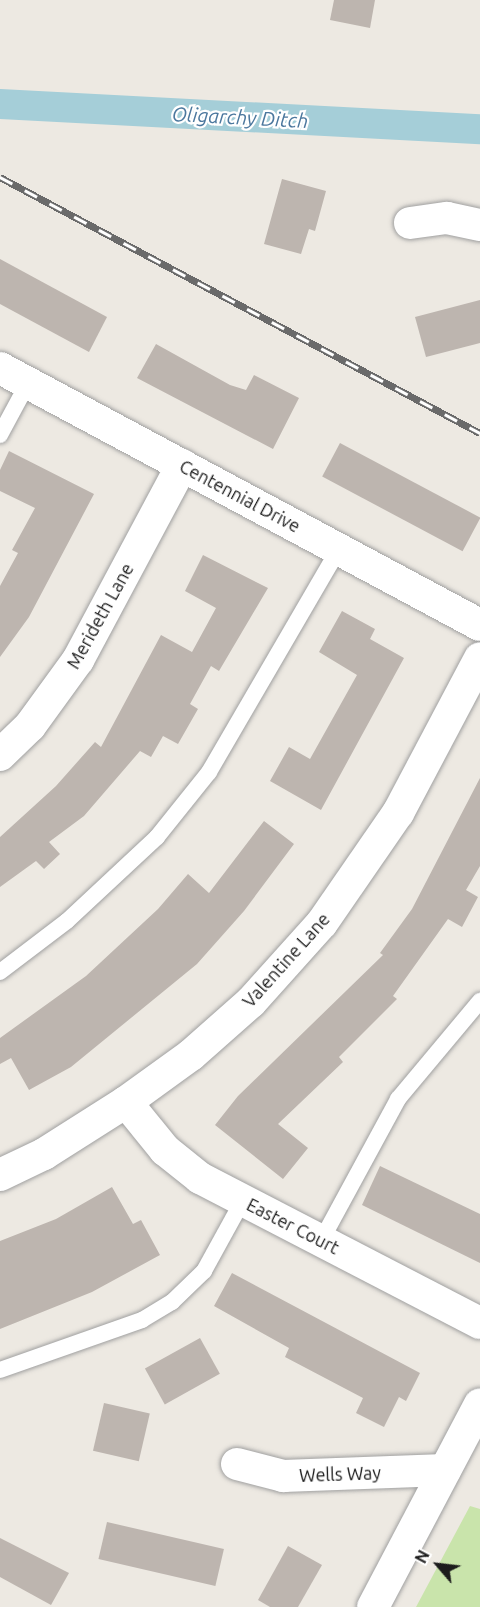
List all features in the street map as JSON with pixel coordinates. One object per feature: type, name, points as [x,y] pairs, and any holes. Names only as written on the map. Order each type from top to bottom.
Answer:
[{"type":"street","points":[[411,223],[447,218],[480,225]]},
{"type":"street","name":"Centennial Drive","points":[[0,368],[480,625]]},
{"type":"street","name":"Merideth Lane","points":[[0,755],[30,726],[78,660],[182,465]]},
{"type":"street","name":"Valentine Lane","points":[[0,1175],[44,1154],[126,1102],[191,1055],[251,1002],[322,923],[398,813],[480,658]]},
{"type":"street","name":"Easter Court","points":[[126,1102],[165,1150],[200,1178],[480,1323]]},
{"type":"street","points":[[373,1607],[480,1404]]},
{"type":"street","name":"Wells Way","points":[[237,1464],[283,1476],[445,1470]]},
{"type":"lane","points":[[0,435],[28,383]]},
{"type":"lane","points":[[0,972],[67,921],[172,819],[209,772],[339,549]]},
{"type":"lane","points":[[321,1241],[398,1099],[480,1001]]},
{"type":"lane","points":[[0,1370],[142,1320],[172,1302],[204,1271],[243,1200]]},
{"type":"green space","points":[[470,1506],[480,1509],[480,1607],[416,1607]]},
{"type":"building","points":[[334,0],[375,0],[370,28],[330,20]]},
{"type":"building","points":[[282,179],[326,191],[315,231],[309,229],[301,254],[264,244]]},
{"type":"building","points":[[0,259],[107,317],[89,352],[0,304]]},
{"type":"building","points":[[480,300],[480,343],[426,357],[415,317]]},
{"type":"building","points":[[156,344],[230,385],[246,390],[254,375],[299,398],[273,449],[137,378]]},
{"type":"building","points":[[340,443],[480,517],[463,551],[322,477]]},
{"type":"building","points":[[9,451],[94,494],[29,617],[0,657],[0,586],[18,553],[12,550],[35,508],[0,491],[0,470]]},
{"type":"building","points":[[203,555],[268,588],[219,671],[211,666],[190,704],[198,709],[178,744],[163,736],[151,757],[140,751],[84,816],[49,842],[60,854],[44,869],[36,861],[0,887],[0,837],[56,786],[95,742],[101,747],[161,635],[192,652],[216,608],[185,591]]},
{"type":"building","points":[[342,611],[375,629],[370,639],[404,658],[321,810],[270,781],[289,747],[310,759],[357,675],[319,652]]},
{"type":"building","points":[[480,778],[480,866],[466,890],[478,897],[462,927],[448,919],[393,996],[397,999],[339,1057],[343,1062],[278,1124],[308,1148],[283,1179],[215,1125],[238,1096],[383,955],[380,953],[412,909]]},
{"type":"building","points":[[264,821],[294,844],[244,911],[197,964],[71,1067],[29,1090],[11,1058],[0,1064],[0,1038],[86,976],[158,909],[188,874],[209,893]]},
{"type":"building","points":[[380,1166],[480,1214],[480,1263],[362,1205]]},
{"type":"building","points":[[112,1187],[133,1224],[141,1220],[160,1255],[92,1292],[0,1329],[0,1241],[56,1219]]},
{"type":"building","points":[[232,1273],[420,1373],[406,1401],[399,1397],[384,1427],[356,1413],[363,1398],[285,1357],[289,1348],[214,1306]]},
{"type":"building","points":[[200,1338],[220,1374],[165,1404],[145,1369]]},
{"type":"building","points":[[104,1403],[150,1414],[139,1461],[93,1451]]},
{"type":"building","points":[[107,1522],[224,1549],[215,1586],[98,1559]]},
{"type":"building","points":[[0,1538],[69,1573],[51,1605],[0,1577]]},
{"type":"building","points":[[288,1546],[322,1565],[298,1607],[270,1607],[258,1600]]},
{"type":"waterway","name":"Oligarchy Ditch","points":[[0,104],[480,129]]},
{"type":"railway","points":[[0,177],[480,433]]}]
